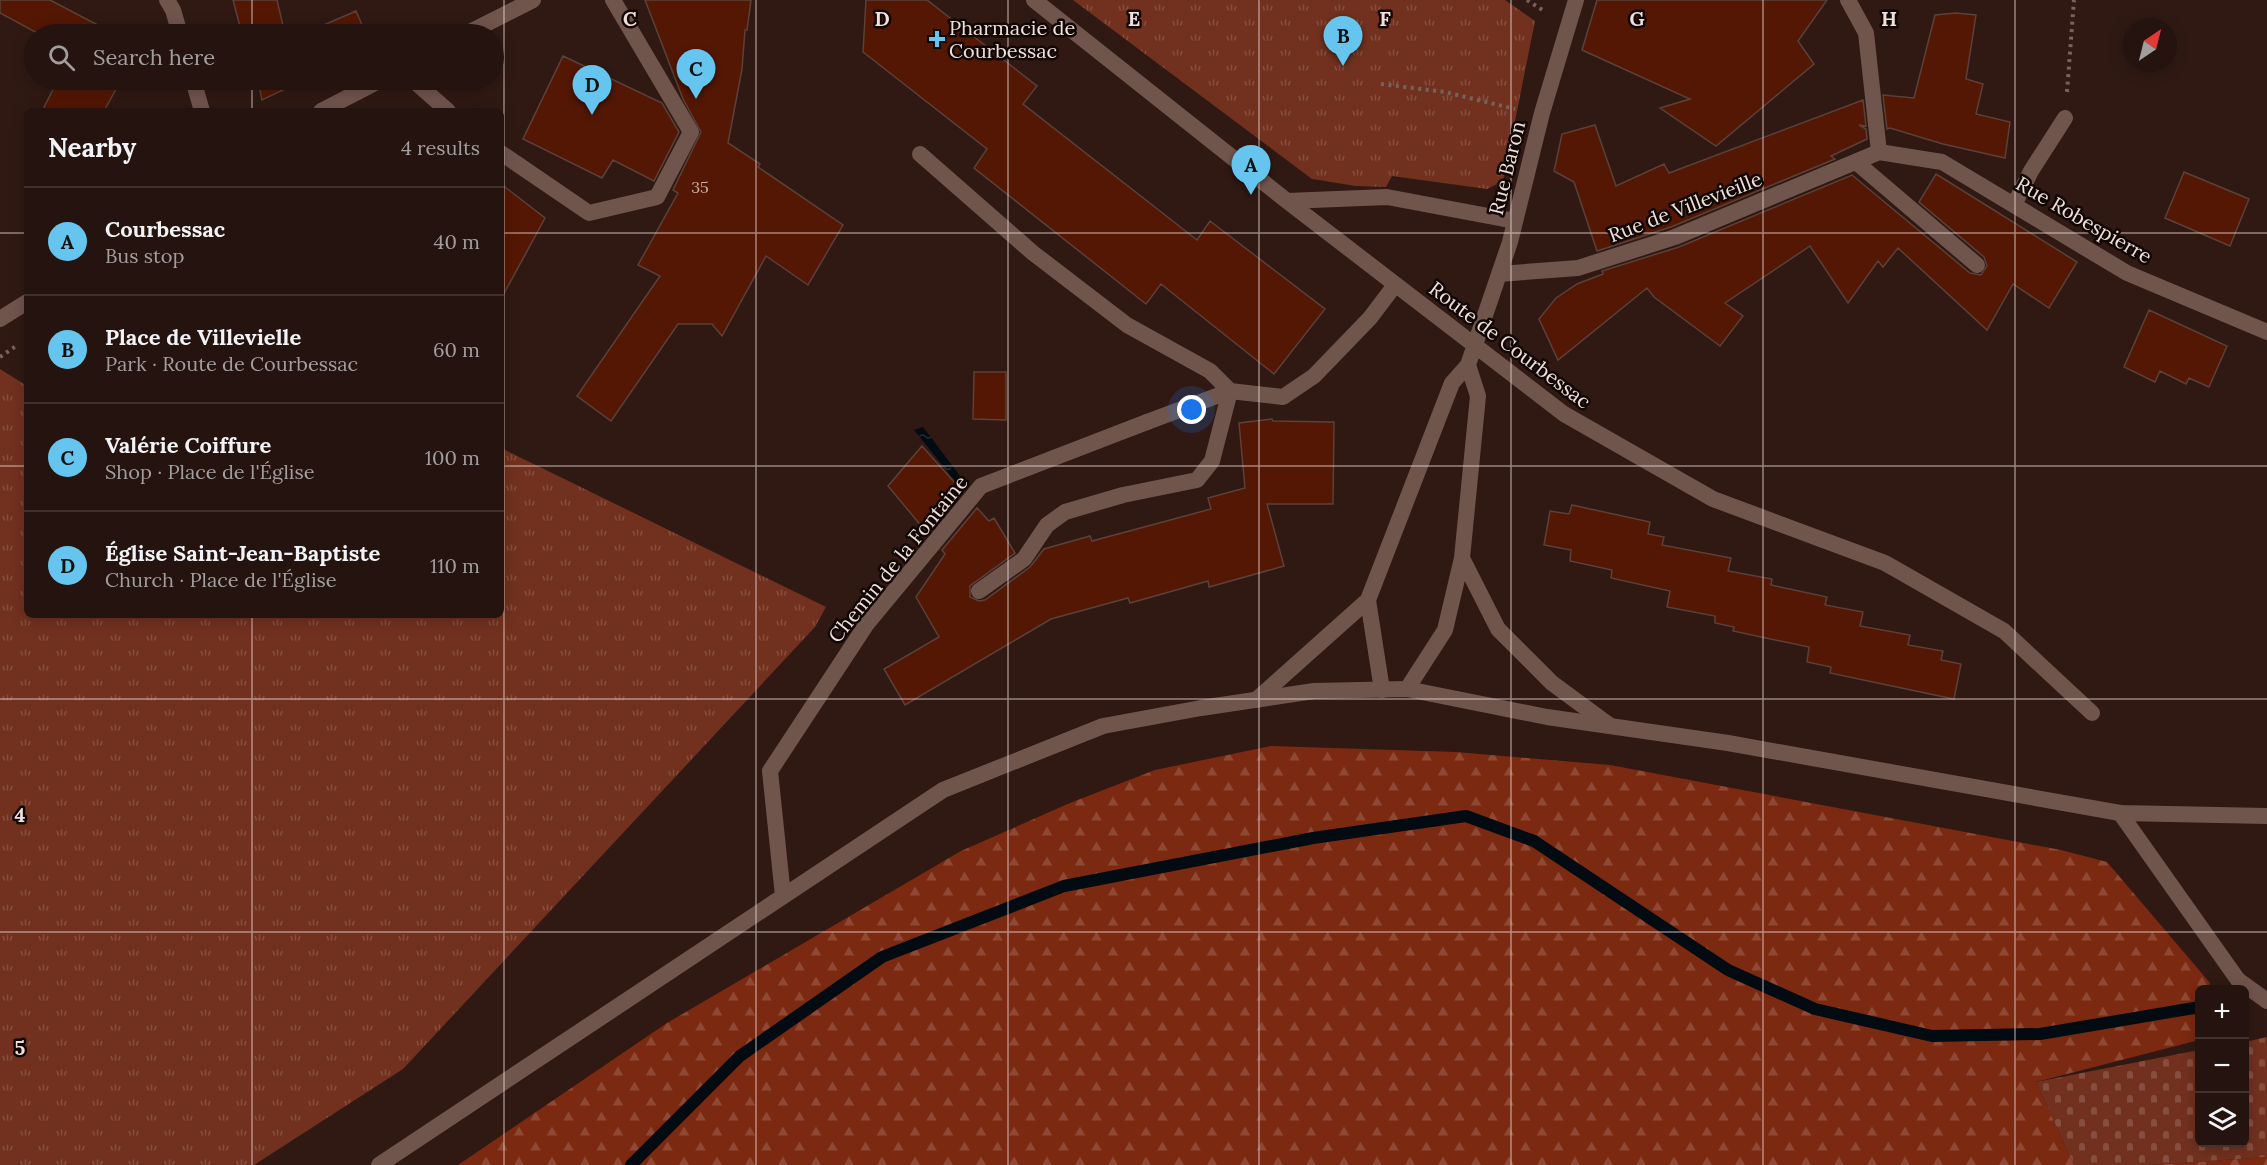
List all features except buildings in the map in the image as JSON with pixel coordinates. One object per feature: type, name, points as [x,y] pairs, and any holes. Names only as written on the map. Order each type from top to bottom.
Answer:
[{"type":"street","points":[[167,0],[177,24]]},
{"type":"street","points":[[486,24],[533,0]]},
{"type":"street","points":[[504,155],[588,213],[657,197],[691,132],[613,0]]},
{"type":"street","name":"Route de Courbessac","points":[[1034,0],[1287,201],[1564,414],[1713,499],[1885,563],[2004,631],[2092,713]]},
{"type":"street","name":"Rue Baron","points":[[1368,600],[1452,383],[1468,365],[1515,221],[1542,113],[1576,0]]},
{"type":"street","points":[[1848,0],[1866,33],[1879,153]]},
{"type":"street","points":[[196,90],[201,108]]},
{"type":"street","points":[[327,108],[362,90]]},
{"type":"street","points":[[424,90],[445,108]]},
{"type":"street","points":[[2014,205],[2031,171],[2065,118]]},
{"type":"street","name":"Rue de Villevieille","points":[[1499,274],[1578,268],[1675,237],[1879,153]]},
{"type":"street","name":"Rue Robespierre","points":[[1879,153],[1942,162],[2127,273],[2267,332]]},
{"type":"street","points":[[920,154],[1034,253],[1117,318],[1210,371],[1230,391],[1212,461],[1197,480],[1123,495],[1065,512],[1047,525],[1024,559],[979,591]]},
{"type":"street","points":[[1856,162],[1977,265]]},
{"type":"street","points":[[1287,201],[1388,197],[1515,221]]},
{"type":"street","name":"Chemin de la Fontaine","points":[[783,896],[770,771],[866,625],[981,486],[1230,391],[1283,397],[1314,376],[1370,318],[1395,285]]},
{"type":"street","points":[[0,319],[23,310]]},
{"type":"street","points":[[1407,689],[1445,630],[1462,558],[1478,396],[1468,365]]},
{"type":"street","points":[[1462,558],[1498,629],[1552,683],[1609,725]]},
{"type":"street","points":[[1368,600],[1382,690]]},
{"type":"street","points":[[1256,700],[1368,600]]},
{"type":"street","points":[[379,1165],[943,790],[1103,726],[1314,691],[1407,689],[1547,717],[1728,743],[2120,813],[2267,816]]},
{"type":"street","points":[[2120,813],[2238,980],[2267,1001]]},
{"type":"path","points":[[2065,118],[2074,0]]},
{"type":"path","points":[[1382,84],[1445,92],[1518,110],[1542,113]]},
{"type":"path","points":[[0,357],[17,345]]},
{"type":"green space","points":[[1073,0],[1505,0],[1535,21],[1503,181],[1487,189],[1392,176],[1386,187],[1356,186],[1312,179]]},
{"type":"green space","points":[[0,369],[24,384],[24,618],[504,618],[504,449],[826,607],[815,627],[403,1069],[254,1165],[0,1165]]},
{"type":"green space","points":[[1271,746],[1456,752],[1610,765],[2061,850],[2107,862],[2210,985],[2195,985],[2195,1041],[2036,1082],[2074,1165],[458,1165],[667,1023],[961,851],[1070,803],[1155,770]]},
{"type":"green space","points":[[2267,1037],[2267,1157],[2149,1165],[2074,1165],[2036,1082],[2195,1051],[2195,1147],[2249,1147],[2249,1041]]},
{"type":"green space","points":[[2267,1157],[2267,1165],[2149,1165]]},
{"type":"water","points":[[923,427],[964,481],[960,487],[914,430]]},
{"type":"waterway","points":[[631,1165],[740,1056],[882,957],[1064,886],[1313,838],[1466,816],[1534,841],[1728,970],[1815,1009],[1932,1036],[2040,1034],[2195,1008]]},
{"type":"place","name":"Pharmacie de Courbessac","points":[[937,39]]},
{"type":"place","name":"Place de Villevielle","points":[[1343,66]]},
{"type":"place","name":"Valérie Coiffure","points":[[696,99]]},
{"type":"place","name":"Église Saint-Jean-Baptiste","points":[[592,115]]},
{"type":"place","name":"Courbessac","points":[[1251,195]]}]
